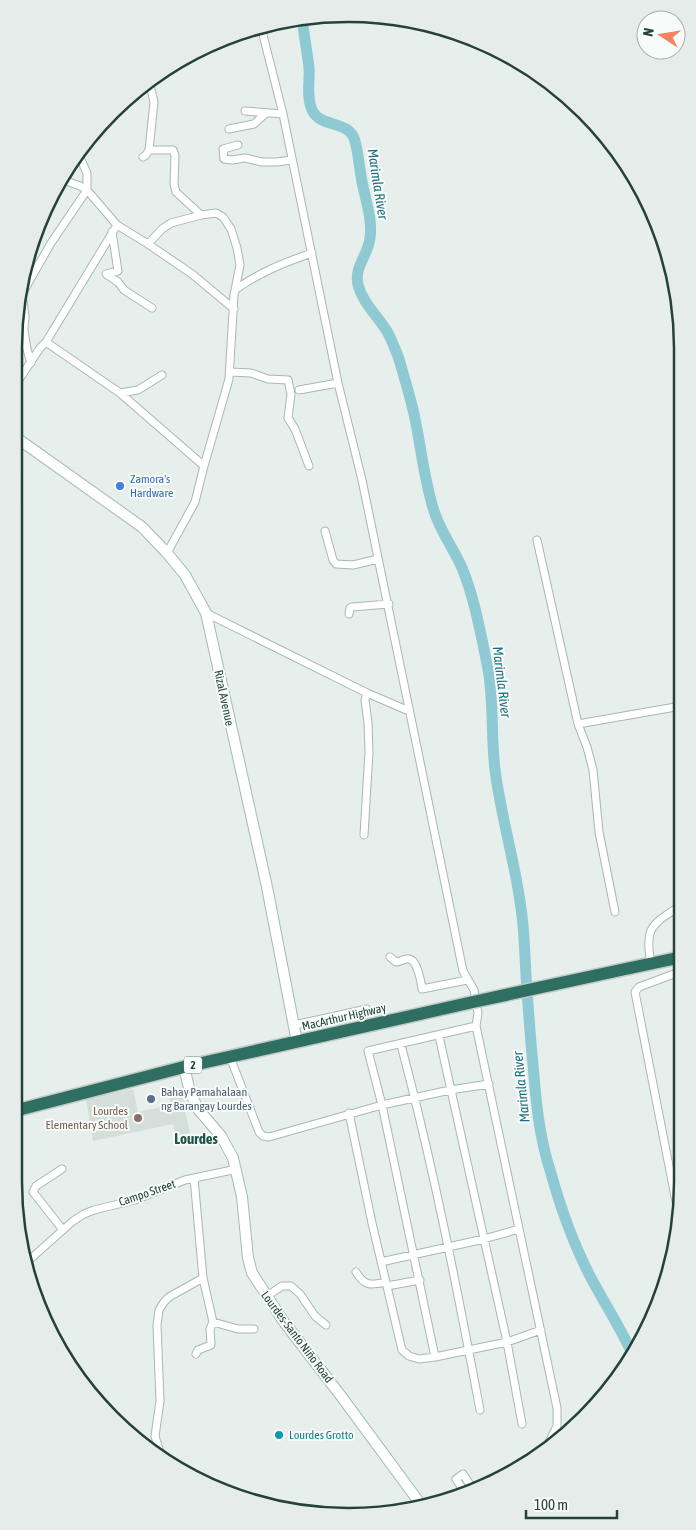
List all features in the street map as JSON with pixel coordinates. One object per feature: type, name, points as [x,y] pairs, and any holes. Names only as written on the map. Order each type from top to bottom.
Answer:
[{"type":"highway","name":"MacArthur Highway","points":[[22,1109],[184,1067],[674,959]]},
{"type":"street","points":[[263,34],[283,114],[338,383],[362,480],[389,604],[461,964],[467,980],[474,990],[478,1013],[476,1026],[557,1408],[557,1426],[552,1435]]},
{"type":"street","points":[[143,157],[149,150],[154,102],[151,89]]},
{"type":"street","points":[[245,111],[283,114]]},
{"type":"street","points":[[229,129],[254,124],[265,114]]},
{"type":"street","points":[[238,145],[223,149],[224,159],[244,158],[262,162],[292,160]]},
{"type":"street","points":[[149,150],[173,150],[175,155],[174,184],[176,192],[201,215]]},
{"type":"street","points":[[32,274],[86,190],[87,173],[82,161]]},
{"type":"street","points":[[68,182],[86,190],[117,225],[192,274],[234,309]]},
{"type":"street","points":[[148,244],[162,229],[171,223],[211,213],[220,214],[231,229],[240,265],[234,309],[231,372],[195,502],[167,553]]},
{"type":"street","points":[[22,376],[46,342],[117,225]]},
{"type":"street","points":[[112,232],[118,271],[106,274],[118,282],[124,290],[152,308]]},
{"type":"street","points":[[236,290],[281,263],[312,253]]},
{"type":"street","points":[[24,313],[24,330],[31,363]]},
{"type":"street","points":[[46,342],[120,393],[204,466]]},
{"type":"street","points":[[231,372],[251,373],[268,379],[288,380],[291,394],[288,418],[295,429],[309,466]]},
{"type":"street","points":[[120,393],[138,390],[162,375]]},
{"type":"street","points":[[299,390],[338,383]]},
{"type":"street","name":"Rizal Avenue","points":[[22,442],[131,518],[167,553],[185,575],[206,614],[267,887],[297,1042]]},
{"type":"street","points":[[325,531],[333,560],[336,564],[353,565],[378,559]]},
{"type":"street","points":[[537,540],[578,724],[593,770],[599,832],[615,912]]},
{"type":"street","points":[[349,614],[352,607],[389,604]]},
{"type":"street","points":[[206,614],[367,693],[409,711]]},
{"type":"street","points":[[364,835],[369,752],[365,700],[367,693]]},
{"type":"street","points":[[578,724],[674,707]]},
{"type":"street","points":[[651,964],[648,944],[652,926],[674,910]]},
{"type":"street","points":[[390,957],[396,962],[408,958],[416,964],[422,989],[467,980]]},
{"type":"street","points":[[674,974],[638,987],[635,992],[674,1186]]},
{"type":"street","points":[[294,1025],[367,1010]]},
{"type":"street","points":[[435,1357],[415,1254],[382,1105],[368,1052],[476,1026]]},
{"type":"street","points":[[439,1036],[507,1342],[522,1424]]},
{"type":"street","points":[[401,1045],[415,1098],[448,1246],[480,1410]]},
{"type":"street","points":[[230,1057],[258,1132],[263,1136],[269,1137],[382,1105],[450,1090],[489,1084]]},
{"type":"street","name":"Lourdes-Santo Niño Road","points":[[184,1067],[193,1100],[228,1146],[237,1169],[249,1265],[266,1296],[417,1500]]},
{"type":"street","points":[[349,1113],[402,1350],[408,1356],[419,1359],[435,1357],[507,1342],[541,1330]]},
{"type":"street","points":[[62,1168],[36,1186],[33,1192],[63,1230]]},
{"type":"street","name":"Campo Street","points":[[32,1258],[63,1230],[94,1210],[135,1200],[175,1183],[237,1169]]},
{"type":"street","points":[[194,1178],[204,1278],[213,1322],[210,1329],[211,1345],[198,1350],[196,1354]]},
{"type":"street","points":[[382,1262],[484,1239],[519,1229]]},
{"type":"street","points":[[356,1272],[360,1279],[371,1285],[420,1280]]},
{"type":"street","points":[[158,1446],[155,1436],[160,1402],[157,1325],[159,1310],[169,1297],[204,1278]]},
{"type":"street","points":[[266,1296],[282,1286],[292,1286],[315,1316],[326,1325]]},
{"type":"street","points":[[213,1322],[238,1329],[254,1329]]},
{"type":"street","points":[[461,1487],[456,1479],[463,1474],[470,1484]]},
{"type":"shaded area","name":"Lourdes Elementary School","points":[[133,1089],[138,1112],[171,1105],[169,1098],[182,1096],[190,1133],[176,1136],[173,1124],[93,1141],[86,1099]]},
{"type":"waterway","name":"Marimla River","points":[[303,26],[309,68],[309,100],[312,110],[322,120],[347,130],[352,134],[356,145],[371,230],[369,244],[358,272],[357,278],[360,292],[388,333],[399,359],[414,414],[425,475],[434,511],[459,561],[474,603],[480,628],[489,678],[496,777],[522,918],[535,1092],[546,1157],[578,1251],[629,1347]]},
{"type":"place","name":"Zamora's Hardware","points":[[120,486]]},
{"type":"place","name":"Bahay Pamahalaan ng Barangay Lourdes","points":[[151,1099]]},
{"type":"place","name":"Lourdes Elementary School","points":[[138,1118]]},
{"type":"place","name":"Lourdes Grotto","points":[[279,1435]]},
{"type":"district","name":"Lourdes","points":[[196,1138]]}]
